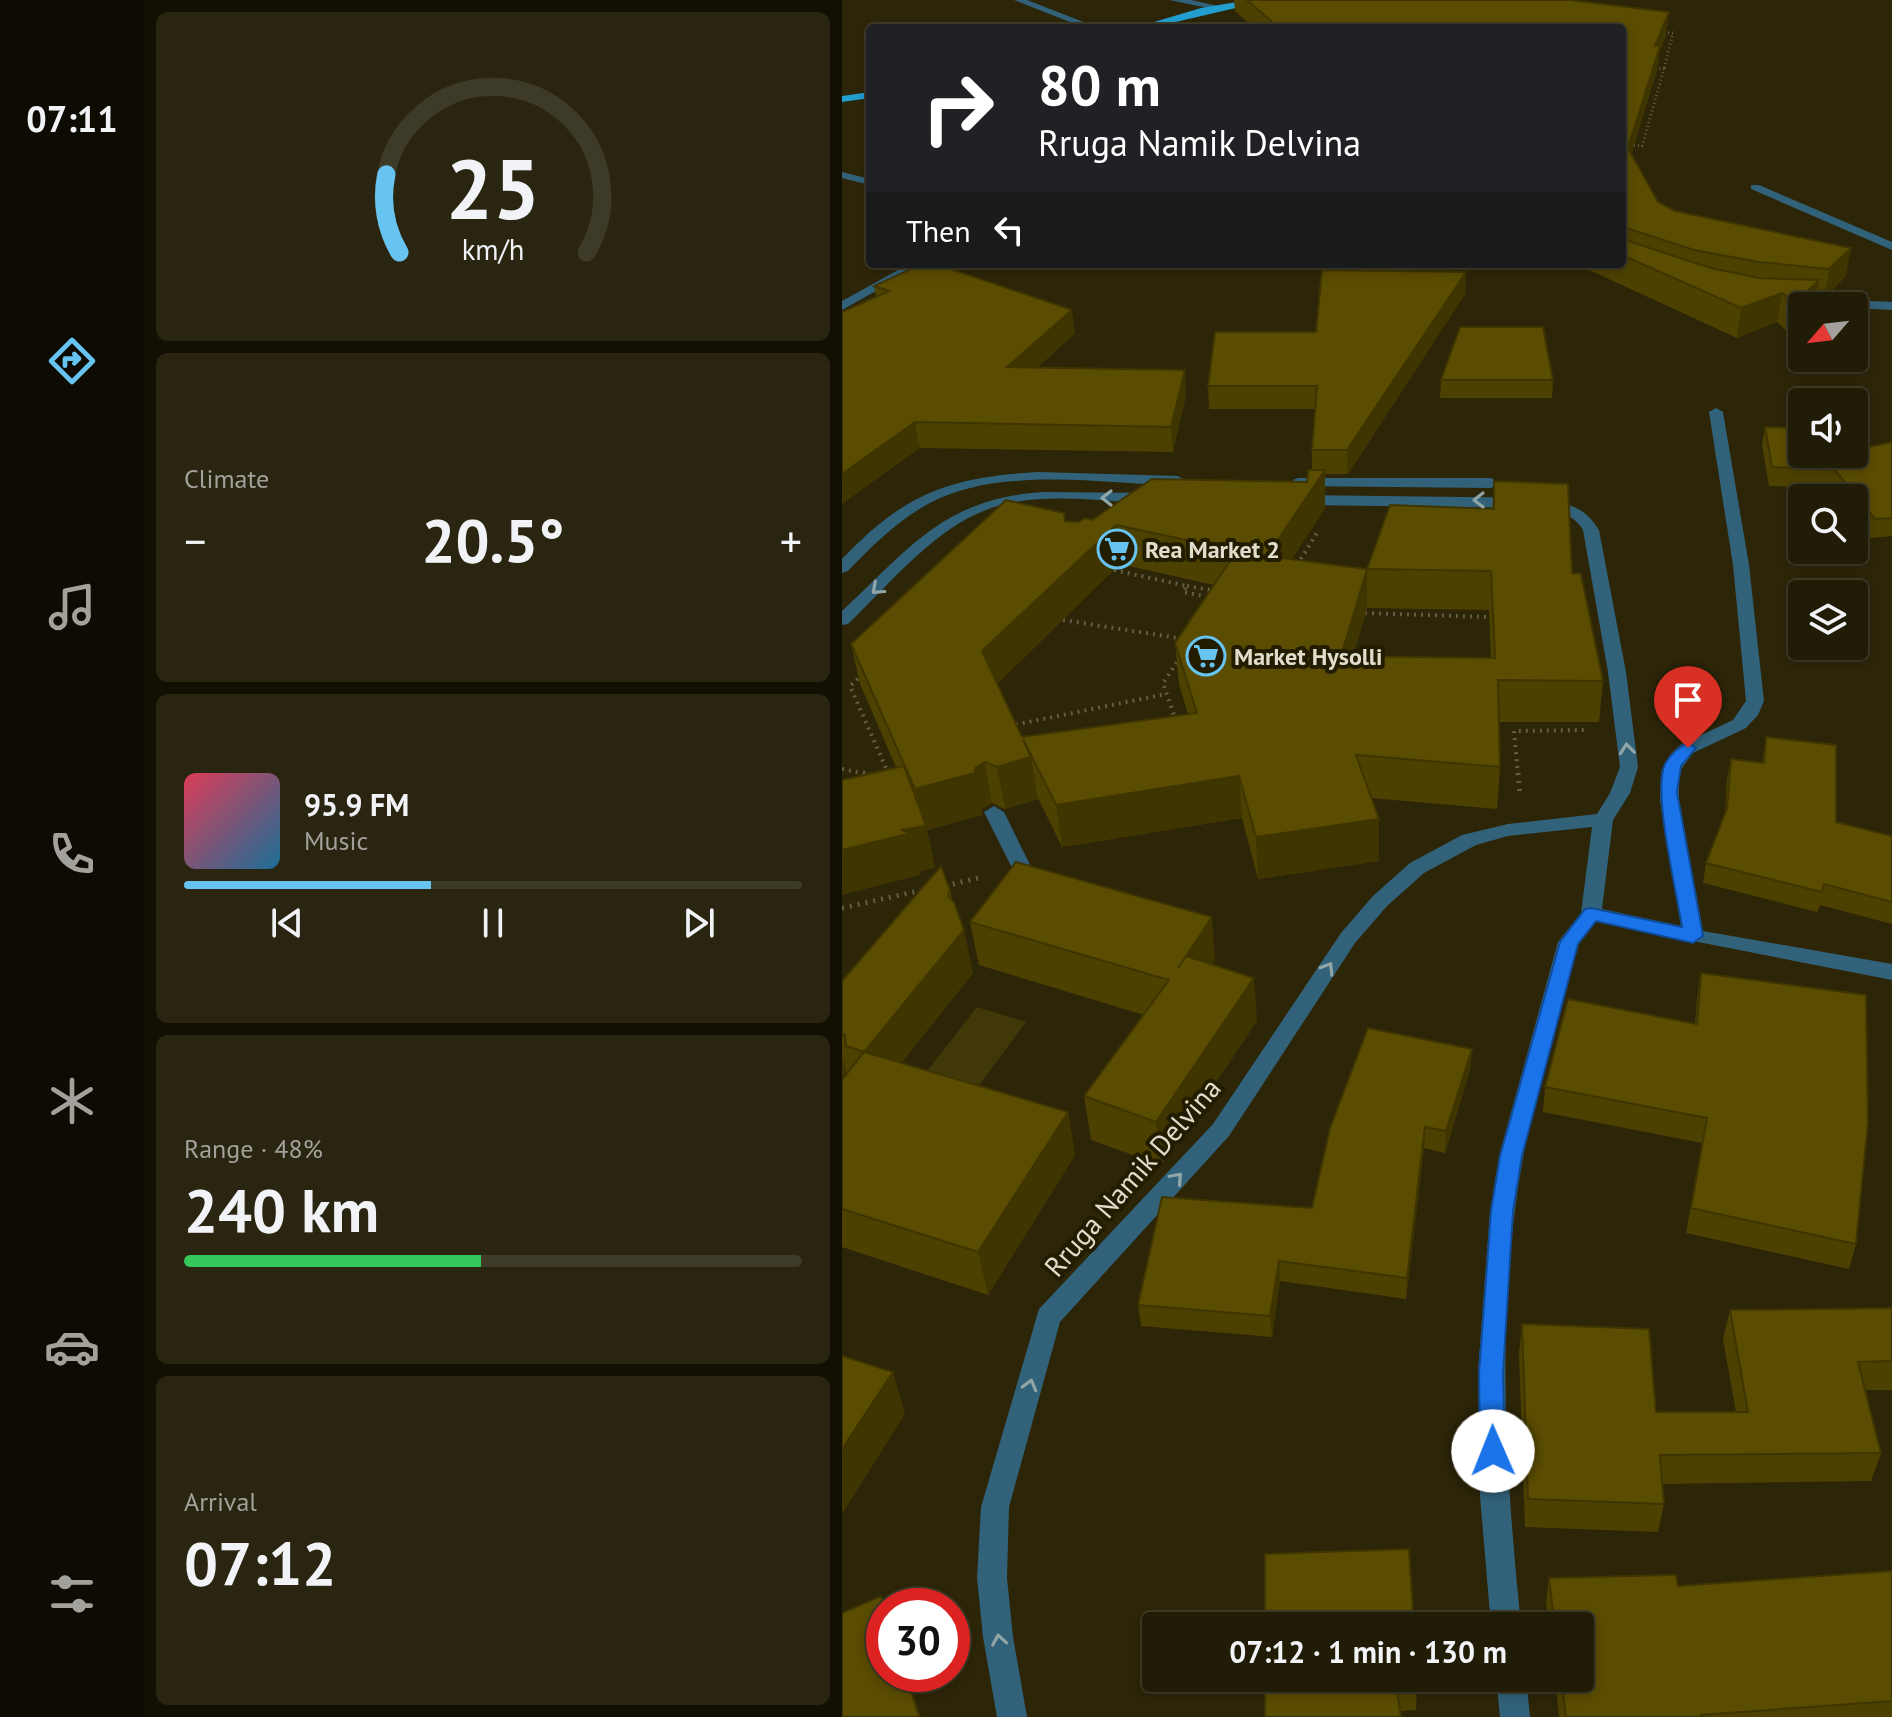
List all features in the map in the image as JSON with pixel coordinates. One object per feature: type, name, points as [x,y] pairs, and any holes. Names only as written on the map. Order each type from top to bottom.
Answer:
[{"type":"main road","points":[[1154,24],[1218,7],[1265,0]]},
{"type":"main road","points":[[842,99],[866,96]]},
{"type":"street","points":[[1019,0],[1083,24]]},
{"type":"street","points":[[1174,0],[1218,7]]},
{"type":"street","points":[[842,175],[866,181]]},
{"type":"street","points":[[1755,187],[1892,246]]},
{"type":"street","points":[[842,306],[911,268]]},
{"type":"street","points":[[1780,300],[1892,306]]},
{"type":"street","points":[[1693,936],[1670,804],[1669,774],[1679,755],[1742,723],[1753,710],[1755,701],[1739,550],[1716,412]]},
{"type":"street","points":[[842,568],[869,540],[916,504],[954,487],[998,480],[1202,482]]},
{"type":"street","points":[[1280,483],[1491,483]]},
{"type":"street","points":[[842,620],[942,530],[988,504],[1016,500],[1153,498],[1126,515]]},
{"type":"street","points":[[1289,500],[1511,501],[1565,508],[1583,517],[1591,530],[1617,672],[1629,767],[1620,793],[1603,820],[1591,914],[1569,942],[1511,1156],[1502,1211],[1491,1373],[1494,1496],[1505,1612]]},
{"type":"street","points":[[901,516],[942,530]]},
{"type":"street","points":[[994,812],[1022,869],[996,903]]},
{"type":"street","name":"Rruga Namik Delvina","points":[[1012,1717],[998,1637],[992,1578],[995,1507],[1048,1317],[1221,1130],[1348,938],[1380,901],[1417,868],[1469,840],[1523,828],[1603,820]]},
{"type":"street","points":[[1591,914],[1892,972]]},
{"type":"street","points":[[1512,1692],[1515,1717]]},
{"type":"path","points":[[1626,144],[1642,146],[1664,69],[1673,33],[1658,31]]},
{"type":"path","points":[[1656,57],[1666,58]]},
{"type":"path","points":[[1650,67],[1664,69]]},
{"type":"path","points":[[1293,571],[1337,500]]},
{"type":"path","points":[[1114,570],[1224,592]]},
{"type":"path","points":[[1187,586],[1183,592],[1220,599]]},
{"type":"path","points":[[1365,613],[1489,617]]},
{"type":"path","points":[[1063,620],[1193,640]]},
{"type":"path","points":[[1181,734],[1163,683],[1186,651]]},
{"type":"path","points":[[842,769],[891,779],[850,686],[874,664]]},
{"type":"path","points":[[1005,727],[1166,694]]},
{"type":"path","points":[[1523,828],[1514,731],[1593,730]]},
{"type":"path","points":[[842,908],[930,889]]},
{"type":"shaded area","points":[[977,1007],[1026,1022],[975,1091],[924,1075]]},
{"type":"building","points":[[1247,0],[1569,0],[1669,12],[1655,46],[1660,46],[1628,148],[1658,202],[1675,211],[1851,248],[1829,269],[1759,262],[1694,250],[1626,228],[1626,24],[1274,24]]},
{"type":"building","points":[[1626,240],[1711,268],[1759,278],[1819,280],[1807,292],[1788,292],[1788,298],[1782,293],[1741,308],[1626,257]]},
{"type":"building","points":[[913,268],[948,268],[1072,310],[1007,367],[1185,370],[1171,427],[915,422],[842,474],[842,312],[889,291],[874,286]]},
{"type":"building","points":[[1322,270],[1466,272],[1347,450],[1312,450],[1317,386],[1208,386],[1215,332],[1316,332]]},
{"type":"building","points":[[1460,327],[1543,327],[1553,380],[1441,380]]},
{"type":"building","points":[[1765,427],[1788,428],[1788,468],[1772,467]]},
{"type":"building","points":[[1892,442],[1892,518],[1875,519],[1868,510],[1868,484],[1846,484],[1835,470],[1793,468],[1868,468],[1868,447]]},
{"type":"building","points":[[1308,470],[1325,470],[1267,556],[1367,569],[1390,505],[1494,509],[1494,481],[1568,484],[1572,573],[1581,574],[1603,681],[1498,680],[1500,767],[1356,755],[1379,819],[1256,837],[1239,776],[1056,805],[1023,739],[1031,757],[997,767],[985,762],[975,768],[975,773],[915,789],[851,644],[1006,500],[1064,513],[1065,521],[1079,522],[1085,518],[1092,520],[1152,479],[1307,482]],"holes":[[[1116,525],[1242,552],[1236,552],[1175,643],[1197,713],[1022,737],[982,651]],[[1367,569],[1491,571],[1495,658],[1341,656]]]},
{"type":"building","points":[[1766,737],[1836,745],[1836,822],[1892,836],[1892,902],[1824,884],[1822,892],[1706,863],[1727,808],[1731,759],[1764,763]]},
{"type":"building","points":[[904,766],[926,826],[901,830],[911,833],[842,850],[842,780]]},
{"type":"building","points":[[1016,862],[1212,917],[1186,956],[1254,978],[1156,1122],[1084,1096],[1169,980],[970,922]]},
{"type":"building","points":[[941,866],[950,890],[948,896],[954,902],[964,930],[864,1052],[846,1046],[845,1035],[842,1034],[842,981]]},
{"type":"building","points":[[1701,973],[1866,995],[1868,1122],[1856,1244],[1691,1208],[1707,1118],[1545,1087],[1568,999],[1697,1024]]},
{"type":"building","points":[[1368,1028],[1472,1049],[1446,1131],[1425,1127],[1407,1278],[1279,1261],[1270,1316],[1138,1305],[1162,1197],[1312,1208],[1330,1128]]},
{"type":"building","points":[[864,1052],[1068,1112],[978,1252],[842,1209],[842,1080]]},
{"type":"building","points":[[1892,1308],[1892,1361],[1858,1362],[1881,1453],[1660,1455],[1664,1504],[1528,1499],[1522,1324],[1649,1329],[1656,1412],[1748,1412],[1730,1310]]},
{"type":"building","points":[[842,1356],[893,1372],[842,1449]]},
{"type":"building","points":[[1409,1549],[1413,1612],[1265,1612],[1265,1554]]},
{"type":"building","points":[[1892,1571],[1892,1701],[1701,1717],[1566,1717],[1563,1692],[1594,1692],[1594,1612],[1553,1612],[1549,1578],[1676,1575],[1678,1586]]},
{"type":"building","points":[[866,1603],[866,1692],[911,1692],[919,1717],[842,1717],[842,1613]]},
{"type":"building","points":[[1265,1692],[1397,1692],[1401,1717],[1265,1717]]},
{"type":"place","name":"Rea Market 2","points":[[1117,549]]},
{"type":"place","name":"Market Hysolli","points":[[1206,656]]},
{"type":"route","points":[[1493,1451],[1491,1373],[1502,1211],[1511,1156],[1558,979],[1569,942],[1591,914],[1693,936],[1669,792],[1669,774],[1679,755],[1688,748]]}]
